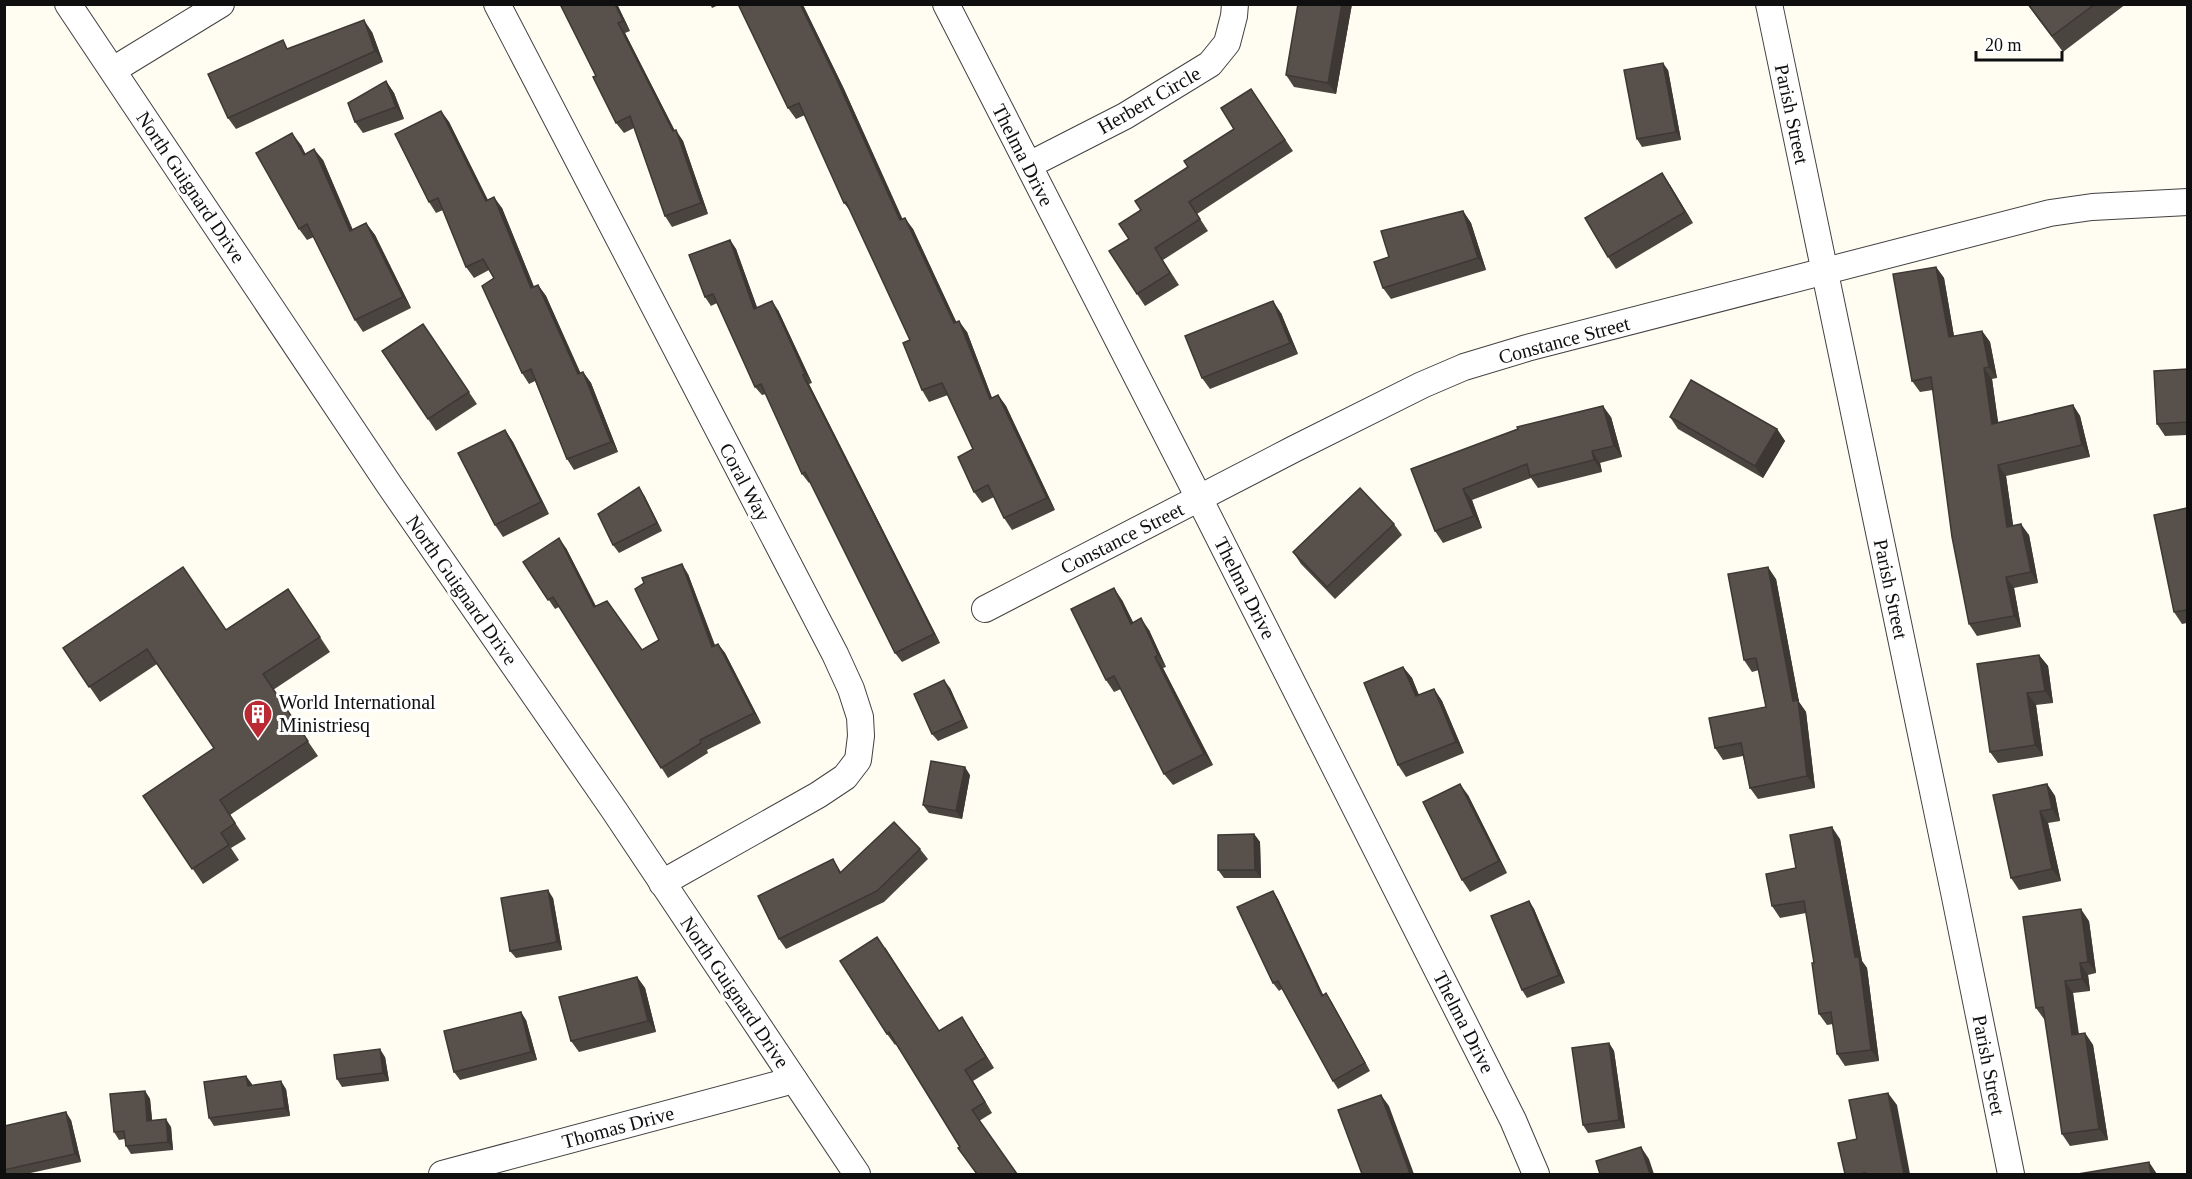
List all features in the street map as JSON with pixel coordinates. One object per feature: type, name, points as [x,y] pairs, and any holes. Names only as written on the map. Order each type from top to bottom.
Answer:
[{"type":"street","name":"North Guignard Drive","points":[[68,4],[390,486],[662,883],[857,1174]]},
{"type":"street","points":[[113,70],[221,4]]},
{"type":"street","name":"Coral Way","points":[[497,4],[835,654],[851,689],[860,717],[861,736],[858,760],[845,777],[818,795],[662,883]]},
{"type":"street","name":"Thelma Drive","points":[[946,4],[1508,1110],[1536,1174]]},
{"type":"street","name":"Herbert Circle","points":[[1029,165],[1125,116],[1210,64],[1227,43],[1235,4]]},
{"type":"street","name":"Parish Street","points":[[1769,4],[2011,1174]]},
{"type":"street","name":"Constance Street","points":[[985,609],[1326,433],[1464,367],[1539,345],[2050,213],[2092,207],[2187,202]]},
{"type":"street","name":"Thomas Drive","points":[[442,1174],[794,1080]]},
{"type":"building","points":[[560,4],[615,4],[623,21],[618,23],[673,131],[676,130],[701,203],[665,216],[630,116],[616,123],[593,77],[596,76]]},
{"type":"building","points":[[738,4],[800,4],[900,220],[905,218],[954,323],[959,321],[990,399],[998,395],[1047,498],[1004,518],[988,485],[974,492],[958,457],[973,449],[942,383],[922,390],[903,343],[910,340],[799,103],[788,108]]},
{"type":"building","points":[[1298,4],[1342,4],[1328,83],[1286,75]]},
{"type":"building","points":[[2028,4],[2095,4],[2052,36]]},
{"type":"building","points":[[364,20],[375,51],[228,118],[208,74],[283,40],[287,49]]},
{"type":"building","points":[[1663,63],[1676,132],[1637,139],[1624,70]]},
{"type":"building","points":[[386,81],[396,107],[355,122],[348,103]]},
{"type":"building","points":[[1251,89],[1285,140],[1189,202],[1200,219],[1155,248],[1170,273],[1137,294],[1109,251],[1129,239],[1119,224],[1141,210],[1135,201],[1188,167],[1184,161],[1234,129],[1221,108]]},
{"type":"building","points":[[441,111],[486,201],[494,197],[531,288],[538,285],[578,374],[583,372],[611,442],[567,459],[531,369],[522,373],[482,286],[494,278],[483,259],[466,267],[438,198],[429,202],[395,134]]},
{"type":"building","points":[[292,133],[304,155],[314,149],[350,231],[366,223],[403,297],[355,320],[307,224],[299,229],[256,153]]},
{"type":"building","points":[[1662,173],[1685,212],[1608,257],[1585,218]]},
{"type":"building","points":[[1463,211],[1478,258],[1383,288],[1374,262],[1389,257],[1381,231]]},
{"type":"building","points":[[730,240],[754,309],[772,301],[805,374],[803,375],[934,634],[895,653],[805,472],[802,474],[761,384],[755,387],[713,294],[705,297],[689,255]]},
{"type":"building","points":[[1936,267],[1949,337],[1982,331],[1989,367],[1984,368],[1992,424],[2073,405],[2082,445],[1998,465],[2007,527],[2021,524],[2031,572],[2006,577],[2014,616],[1969,624],[1952,537],[1931,377],[1912,381],[1893,274]]},
{"type":"building","points":[[1273,301],[1290,343],[1202,378],[1185,336]]},
{"type":"building","points":[[423,324],[469,392],[428,419],[382,351]]},
{"type":"building","points":[[2187,369],[2187,422],[2157,424],[2154,371]]},
{"type":"building","points":[[1691,380],[1777,429],[1755,466],[1670,417]]},
{"type":"building","points":[[1603,406],[1614,446],[1592,451],[1594,460],[1530,476],[1527,464],[1463,489],[1474,516],[1435,531],[1411,469],[1518,429],[1517,427]]},
{"type":"building","points":[[505,430],[541,502],[495,525],[458,453]]},
{"type":"building","points":[[639,487],[657,523],[613,545],[598,514]]},
{"type":"building","points":[[1360,488],[1394,524],[1327,587],[1293,552]]},
{"type":"building","points":[[2187,508],[2187,610],[2174,612],[2154,515]]},
{"type":"building","points":[[559,538],[594,607],[607,601],[642,650],[659,640],[635,589],[644,583],[642,578],[682,564],[712,647],[718,644],[754,713],[700,740],[701,743],[661,768],[553,597],[548,600],[523,562]]},
{"type":"building","name":"World International Ministriesq","points":[[183,567],[226,630],[288,589],[320,637],[263,674],[308,741],[220,800],[235,823],[221,833],[229,845],[192,869],[143,796],[214,748],[147,649],[89,687],[63,648]]},
{"type":"building","points":[[1768,567],[1793,701],[1798,700],[1807,776],[1750,788],[1741,743],[1715,748],[1709,718],[1766,707],[1756,658],[1744,660],[1728,574]]},
{"type":"building","points":[[1114,588],[1131,624],[1141,618],[1158,655],[1155,657],[1204,754],[1164,774],[1114,676],[1106,680],[1071,609]]},
{"type":"building","points":[[2039,655],[2045,691],[2027,693],[2035,745],[1990,752],[1977,664]]},
{"type":"building","points":[[1403,667],[1416,696],[1434,689],[1456,742],[1398,765],[1364,683]]},
{"type":"building","points":[[944,680],[963,720],[932,734],[914,694]]},
{"type":"building","points":[[931,761],[965,767],[956,811],[923,805]]},
{"type":"building","points":[[1460,784],[1499,861],[1462,880],[1423,802]]},
{"type":"building","points":[[2047,784],[2052,809],[2040,811],[2052,869],[2011,878],[1993,795]]},
{"type":"building","points":[[894,822],[920,849],[877,891],[779,939],[758,896],[833,859],[840,873]]},
{"type":"building","points":[[1832,827],[1855,957],[1859,957],[1871,1050],[1837,1054],[1831,1012],[1819,1014],[1804,901],[1772,906],[1766,874],[1796,868],[1790,835]]},
{"type":"building","points":[[1254,834],[1255,870],[1218,870],[1218,835]]},
{"type":"building","points":[[548,890],[557,942],[510,951],[501,898]]},
{"type":"building","points":[[1273,891],[1322,996],[1326,993],[1365,1063],[1333,1081],[1278,981],[1273,983],[1237,907]]},
{"type":"building","points":[[1529,901],[1559,975],[1522,990],[1491,916]]},
{"type":"building","points":[[2081,909],[2088,962],[2080,963],[2082,979],[2065,981],[2072,1035],[2085,1033],[2099,1129],[2062,1134],[2043,1007],[2036,1008],[2023,917]]},
{"type":"building","points":[[877,937],[939,1031],[962,1017],[986,1057],[965,1070],[985,1102],[972,1110],[1017,1174],[977,1174],[958,1148],[960,1147],[889,1032],[887,1034],[840,961]]},
{"type":"building","points":[[637,977],[648,1021],[571,1041],[559,997]]},
{"type":"building","points":[[521,1012],[531,1052],[454,1072],[444,1031]]},
{"type":"building","points":[[1609,1043],[1619,1120],[1583,1125],[1572,1048]]},
{"type":"building","points":[[380,1049],[383,1073],[337,1079],[334,1055]]},
{"type":"building","points":[[246,1076],[248,1086],[281,1081],[285,1108],[209,1118],[204,1082]]},
{"type":"building","points":[[145,1091],[147,1121],[166,1119],[168,1142],[126,1146],[124,1131],[114,1132],[110,1094]]},
{"type":"building","points":[[1888,1093],[1904,1174],[1845,1174],[1838,1143],[1857,1139],[1849,1100]]},
{"type":"building","points":[[1381,1095],[1410,1173],[1362,1174],[1338,1110]]},
{"type":"building","points":[[66,1112],[75,1154],[4,1170],[4,1126]]},
{"type":"building","points":[[1641,1147],[1650,1174],[1600,1174],[1596,1161]]},
{"type":"building","points":[[2149,1162],[2151,1174],[2078,1174]]},
{"type":"place","name":"World International Ministriesq","points":[[258,740]]}]
